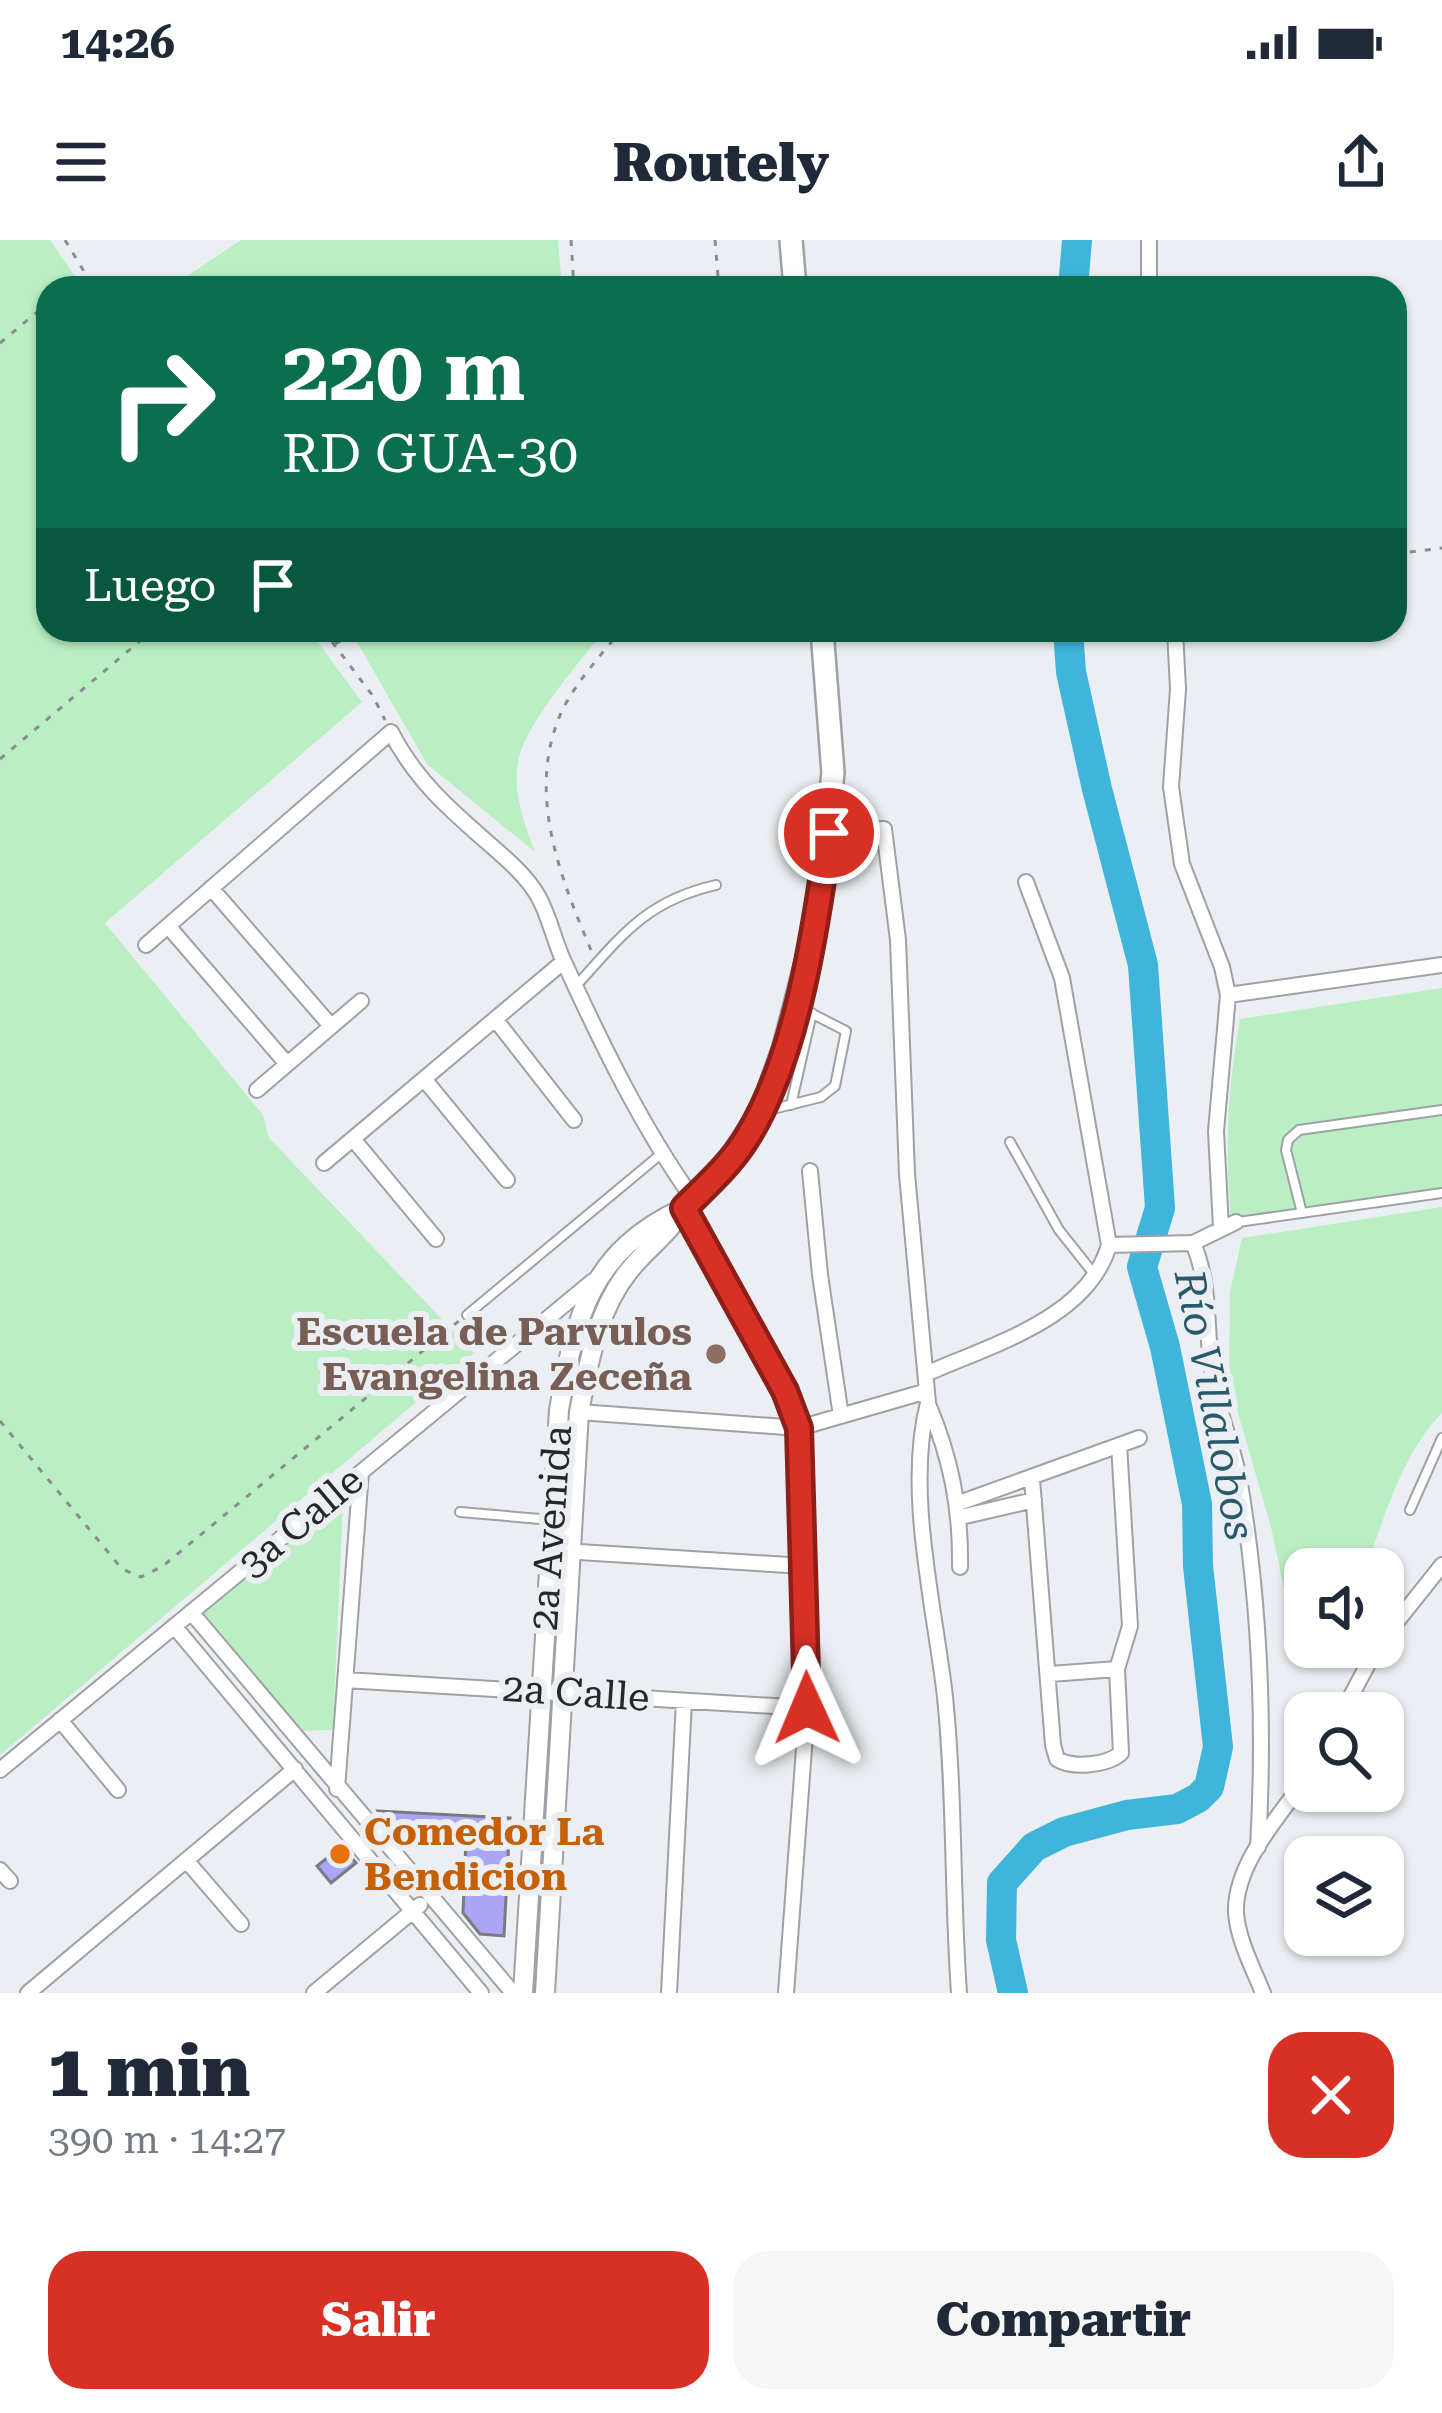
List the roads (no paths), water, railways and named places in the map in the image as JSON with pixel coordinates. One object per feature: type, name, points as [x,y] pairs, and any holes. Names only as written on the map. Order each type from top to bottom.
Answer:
[{"type":"main road","points":[[791,240],[794,276]]},
{"type":"main road","points":[[688,1204],[745,1141],[804,1009],[833,772],[823,642]]},
{"type":"street","points":[[1149,240],[1149,276]]},
{"type":"street","points":[[1109,1245],[1189,1244],[1228,1225],[1216,1131],[1228,995],[1222,967],[1182,864],[1171,787],[1178,689],[1176,642]]},
{"type":"street","points":[[146,945],[391,732],[409,768],[513,865],[537,895],[563,962],[785,1391],[799,1428],[807,1708],[786,1993]]},
{"type":"street","points":[[829,833],[884,829],[898,940],[907,1174],[927,1389],[960,1510],[960,1568]]},
{"type":"street","points":[[579,1412],[799,1428],[927,1389],[1061,1310],[1096,1275],[1109,1245],[1066,994],[1026,882]]},
{"type":"street","points":[[212,888],[331,1026]]},
{"type":"street","points":[[168,926],[287,1064]]},
{"type":"street","points":[[324,1163],[563,962]]},
{"type":"street","points":[[1228,995],[1442,965]]},
{"type":"street","points":[[256,1090],[361,1001]]},
{"type":"street","points":[[495,1019],[574,1120]]},
{"type":"street","points":[[424,1079],[507,1180]]},
{"type":"street","points":[[353,1138],[436,1238]]},
{"type":"street","points":[[810,1171],[842,1416]]},
{"type":"street","name":"2a Avenida","points":[[523,1993],[539,1690],[591,1350],[610,1280],[636,1240],[688,1204]]},
{"type":"street","points":[[1189,1244],[1204,1268],[1214,1385],[1238,1472],[1250,1553],[1264,1748],[1258,1847]]},
{"type":"street","name":"2a Avenida","points":[[545,1993],[565,1692],[561,1551],[554,1520],[559,1409],[569,1348],[587,1294],[610,1280]]},
{"type":"street","name":"3a Calle","points":[[0,1770],[361,1472],[610,1280]]},
{"type":"street","points":[[927,1389],[921,1430],[922,1495],[929,1603],[944,1696],[959,1993]]},
{"type":"street","points":[[960,1510],[1139,1438]]},
{"type":"street","points":[[1032,1479],[1057,1759],[1065,1764],[1111,1762],[1121,1753],[1117,1669],[1130,1626],[1119,1445]]},
{"type":"street","points":[[338,1790],[361,1472]]},
{"type":"street","points":[[960,1510],[1034,1500]]},
{"type":"street","points":[[561,1551],[803,1566]]},
{"type":"street","points":[[1404,1613],[1442,1565]]},
{"type":"street","points":[[191,1612],[513,1993]]},
{"type":"street","points":[[174,1626],[482,1993]]},
{"type":"street","points":[[1050,1674],[1117,1669]]},
{"type":"street","name":"2a Calle","points":[[345,1680],[807,1708]]},
{"type":"street","points":[[670,1993],[684,1701]]},
{"type":"street","points":[[60,1720],[118,1790]]},
{"type":"street","points":[[28,1993],[295,1769]]},
{"type":"street","points":[[1263,1993],[1236,1912],[1258,1847],[1284,1810]]},
{"type":"street","points":[[186,1860],[241,1924]]},
{"type":"street","points":[[314,1993],[429,1898]]},
{"type":"lane","points":[[576,986],[642,915],[682,892],[716,885]]},
{"type":"lane","points":[[761,1112],[790,1105],[821,1097],[835,1086],[848,1037],[841,1025],[804,1009],[790,1105]]},
{"type":"lane","points":[[1302,1213],[1286,1150],[1288,1140],[1299,1130],[1442,1110]]},
{"type":"lane","points":[[1010,1142],[1059,1229],[1096,1275]]},
{"type":"lane","points":[[466,1315],[662,1154]]},
{"type":"lane","points":[[1228,1225],[1442,1193]]},
{"type":"lane","points":[[1411,1510],[1442,1438]]},
{"type":"lane","points":[[460,1512],[554,1520]]},
{"type":"waterway","name":"Río Villalobos","points":[[1074,276],[1077,240]]},
{"type":"waterway","name":"Río Villalobos","points":[[1013,1993],[1001,1940],[1002,1883],[1034,1847],[1064,1832],[1127,1815],[1177,1809],[1198,1798],[1209,1787],[1218,1747],[1198,1566],[1197,1504],[1165,1347],[1142,1267],[1160,1208],[1143,965],[1097,789],[1069,642]]},
{"type":"place","name":"Escuela de Parvulos Evangelina Zeceña","points":[[716,1354]]},
{"type":"place","name":"Comedor La Bendicion","points":[[340,1854]]}]
